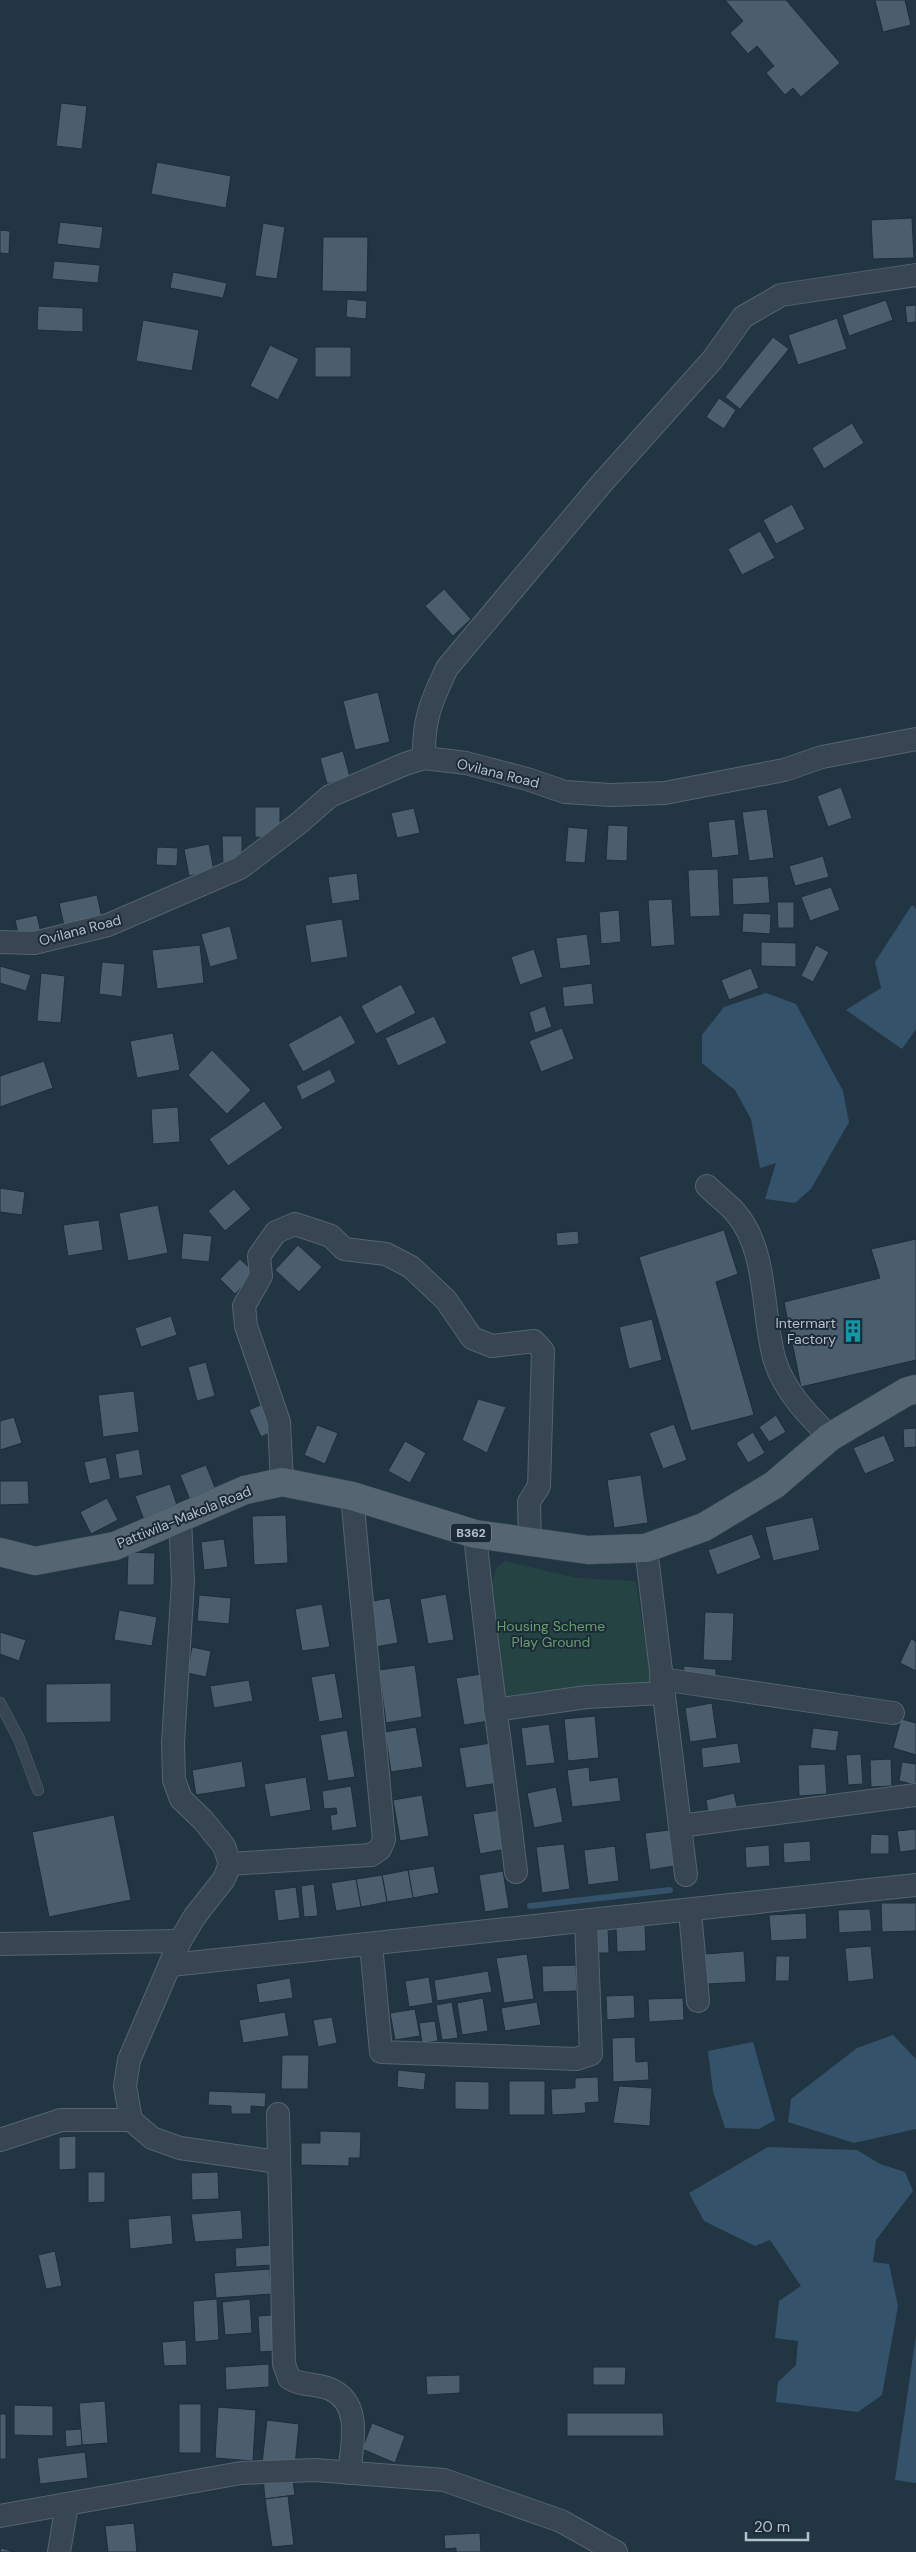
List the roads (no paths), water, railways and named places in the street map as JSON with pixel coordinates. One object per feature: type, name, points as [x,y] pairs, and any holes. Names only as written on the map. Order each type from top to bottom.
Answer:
[{"type":"main road","name":"Pattiwila-Makola Road","points":[[0,1552],[35,1561],[70,1556],[115,1546],[246,1490],[282,1482],[352,1496],[475,1534],[588,1550],[646,1548],[704,1527],[774,1485],[830,1437],[906,1392],[916,1389]]},
{"type":"street","points":[[424,758],[424,734],[430,704],[447,668],[602,483],[713,360],[743,317],[782,295],[916,275]]},
{"type":"street","name":"Ovilana Road","points":[[0,942],[34,943],[108,925],[240,868],[299,823],[330,796],[405,764],[424,758],[466,763],[527,779],[565,792],[611,795],[666,793],[784,770],[822,758],[916,739]]},
{"type":"street","points":[[707,1186],[736,1213],[754,1244],[775,1361],[788,1389],[830,1437]]},
{"type":"street","points":[[282,1482],[279,1422],[246,1326],[244,1306],[261,1276],[259,1256],[276,1232],[285,1226],[295,1224],[331,1236],[344,1249],[386,1254],[411,1267],[446,1300],[472,1338],[492,1346],[534,1341],[543,1352],[539,1486],[529,1502],[530,1543]]},
{"type":"street","points":[[230,1864],[371,1855],[380,1849],[384,1840],[352,1496]]},
{"type":"street","points":[[180,1519],[183,1581],[173,1743],[174,1780],[181,1799],[203,1820],[224,1846],[230,1864],[224,1879],[195,1916],[180,1941],[129,2060],[125,2086],[131,2120],[152,2138],[180,2148],[278,2162]]},
{"type":"street","points":[[475,1534],[484,1636],[516,1872]]},
{"type":"street","points":[[646,1548],[686,1875]]},
{"type":"street","points":[[495,1710],[662,1686],[894,1713]]},
{"type":"street","points":[[680,1826],[916,1796]]},
{"type":"street","points":[[171,1965],[690,1911],[916,1885]]},
{"type":"street","points":[[690,1911],[698,2001]]},
{"type":"street","points":[[371,1944],[381,2052],[576,2059],[591,2054],[586,1921]]},
{"type":"street","points":[[0,1944],[180,1941]]},
{"type":"street","points":[[278,2114],[284,2364],[289,2378],[297,2383],[330,2389],[346,2400],[353,2419],[349,2473]]},
{"type":"street","points":[[0,2140],[61,2120],[131,2120]]},
{"type":"street","points":[[0,2516],[241,2472],[315,2470],[444,2480],[561,2521],[616,2552]]},
{"type":"street","points":[[59,2552],[67,2504]]},
{"type":"lane","points":[[0,1703],[19,1739],[38,1790]]},
{"type":"water","points":[[912,905],[916,909],[916,1029],[902,1049],[846,1010],[881,988],[875,962]]},
{"type":"water","points":[[766,993],[796,1004],[843,1091],[849,1122],[811,1189],[795,1203],[765,1199],[776,1163],[760,1168],[751,1119],[735,1090],[702,1063],[702,1035],[724,1007]]},
{"type":"water","points":[[893,2035],[916,2059],[916,2129],[854,2143],[788,2122],[791,2099],[857,2048]]},
{"type":"water","points":[[753,2042],[775,2120],[759,2129],[725,2128],[713,2091],[708,2051]]},
{"type":"water","points":[[768,2147],[857,2150],[880,2164],[905,2172],[913,2191],[876,2240],[873,2262],[889,2264],[898,2306],[882,2395],[858,2412],[776,2402],[778,2382],[796,2365],[798,2341],[775,2338],[779,2301],[801,2286],[770,2240],[755,2246],[704,2221],[689,2193]]},
{"type":"water","points":[[916,2335],[916,2483],[895,2480]]},
{"type":"waterway","points":[[530,1906],[670,1890]]},
{"type":"place","name":"Intermart Factory","points":[[853,1331]]},
{"type":"park label","name":"Housing Scheme Play Ground","points":[[551,1634]]}]
